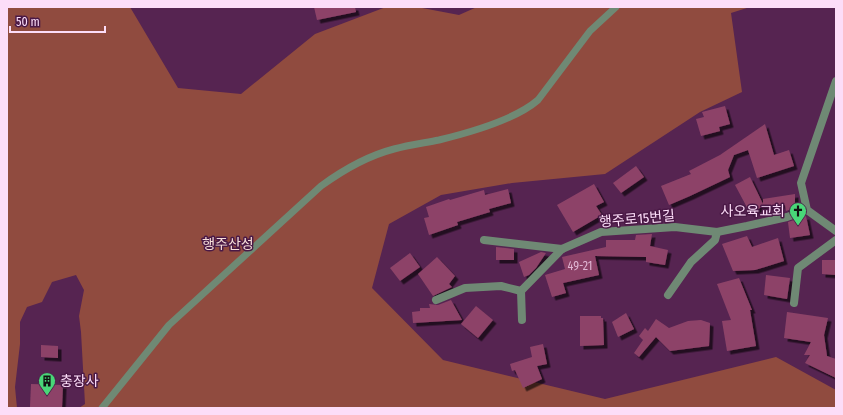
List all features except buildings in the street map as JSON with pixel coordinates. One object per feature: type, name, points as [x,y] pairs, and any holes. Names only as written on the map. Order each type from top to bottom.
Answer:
[{"type":"street","points":[[836,81],[801,183],[807,210],[836,231]]},
{"type":"street","name":"행주로15번길","points":[[521,291],[562,249],[601,232],[675,227],[717,232],[787,217],[807,210]]},
{"type":"street","points":[[668,295],[691,262],[715,240],[717,232]]},
{"type":"street","points":[[484,240],[562,249]]},
{"type":"street","points":[[794,303],[798,268],[836,240]]},
{"type":"street","points":[[436,300],[465,288],[501,286],[521,291],[522,320]]},
{"type":"lane","points":[[102,408],[169,325],[321,186],[341,172],[382,153],[441,139],[484,126],[516,114],[531,106],[538,100],[590,31],[616,7]]},
{"type":"green space","name":"행주산성","points":[[7,7],[130,7],[178,88],[241,94],[315,34],[386,7],[417,7],[459,15],[477,7],[750,7],[731,13],[742,92],[700,112],[605,174],[512,183],[441,195],[389,224],[372,288],[443,360],[605,399],[776,357],[836,390],[836,408],[79,408],[85,404],[79,316],[84,290],[76,275],[52,282],[42,302],[27,307],[20,322],[20,344],[15,387],[17,408],[7,408]]},
{"type":"place","name":"사오육교회","points":[[798,226]]},
{"type":"place","name":"충장사","points":[[47,396]]}]
